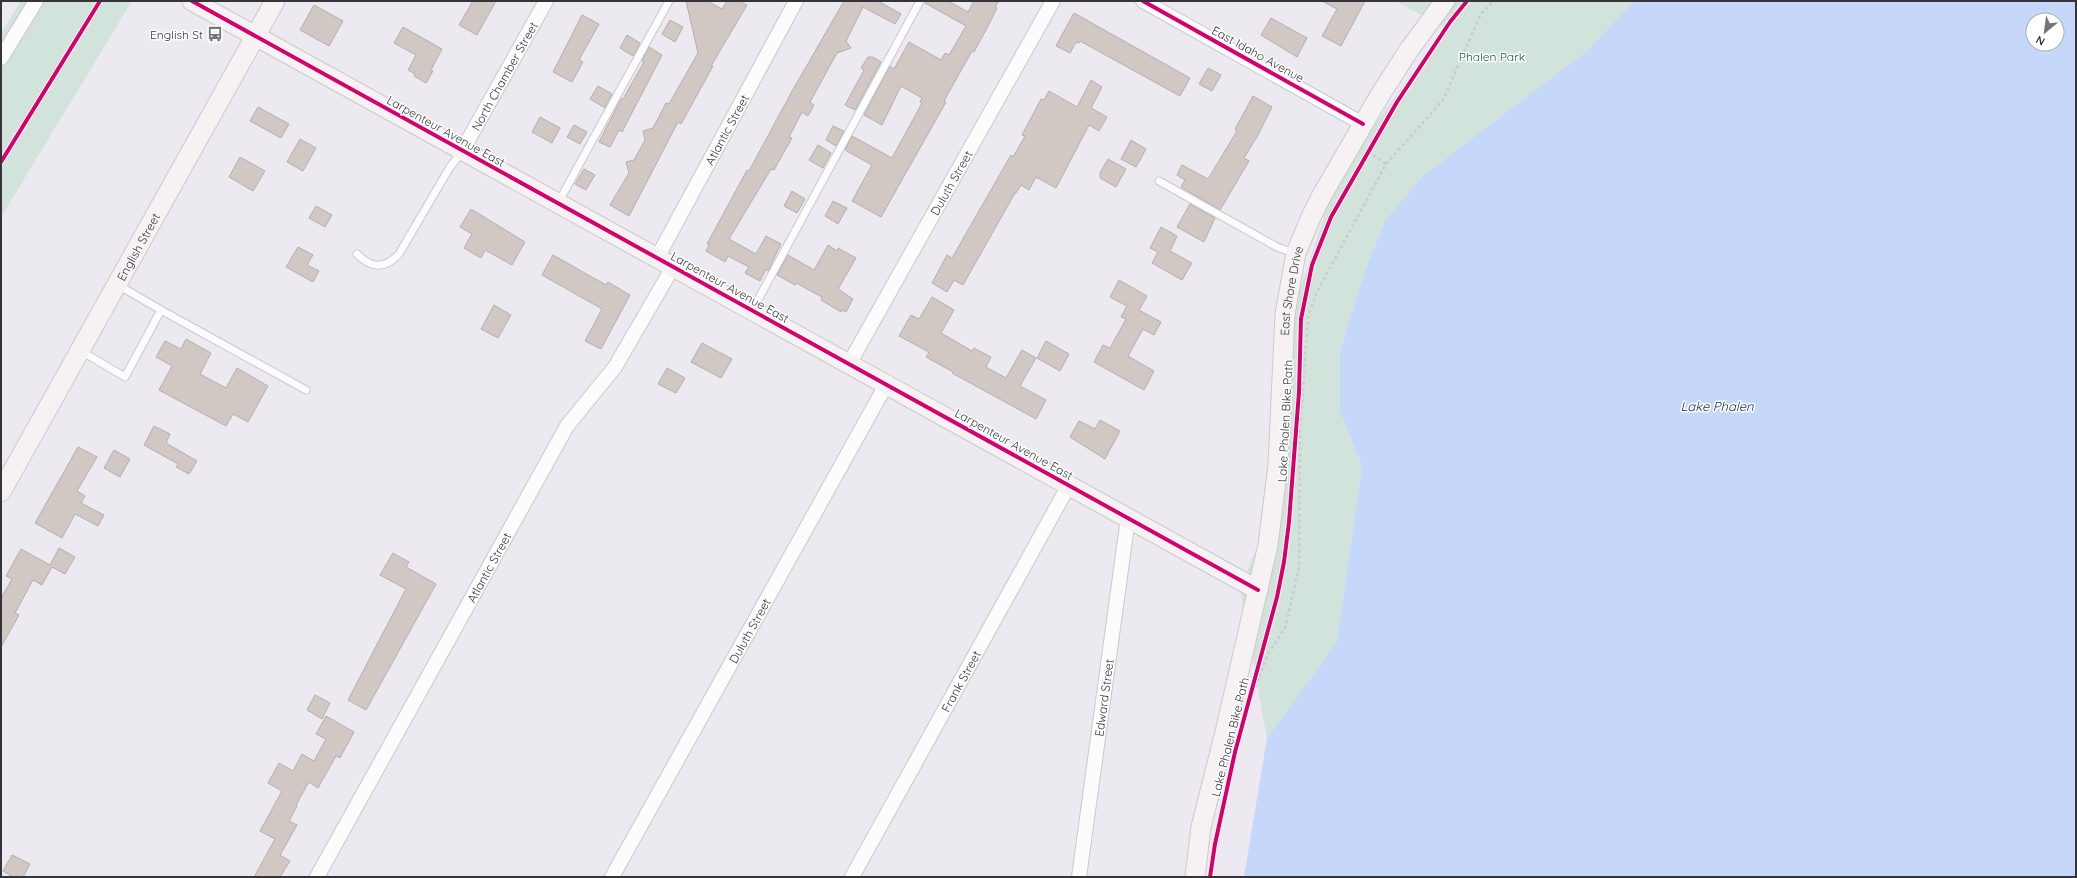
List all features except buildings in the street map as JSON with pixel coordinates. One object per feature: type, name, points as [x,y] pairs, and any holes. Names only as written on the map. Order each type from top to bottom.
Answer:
[{"type":"street","points":[[1,58],[36,1]]},
{"type":"street","name":"Larpenteur Avenue East","points":[[192,1],[1258,590]]},
{"type":"street","name":"English Street","points":[[1,492],[116,284],[276,1]]},
{"type":"street","name":"North Chamber Street","points":[[462,151],[546,1]]},
{"type":"street","name":"Atlantic Street","points":[[657,258],[796,1]]},
{"type":"street","name":"Duluth Street","points":[[849,364],[1053,1]]},
{"type":"street","name":"East Idaho Avenue","points":[[1143,1],[1363,124]]},
{"type":"street","name":"East Shore Drive","points":[[1195,877],[1201,827],[1268,545],[1278,465],[1285,314],[1296,253],[1311,217],[1394,71],[1446,1]]},
{"type":"street","name":"Atlantic Street","points":[[318,877],[567,426],[615,367],[673,268]]},
{"type":"street","name":"Duluth Street","points":[[612,877],[886,385]]},
{"type":"street","name":"Frank Street","points":[[852,877],[1069,485]]},
{"type":"street","name":"Edward Street","points":[[1079,877],[1128,518]]},
{"type":"lane","points":[[558,204],[669,1]]},
{"type":"lane","points":[[752,311],[920,1]]},
{"type":"lane","points":[[357,254],[362,260],[371,264],[384,266],[390,263],[399,254],[450,167],[462,151]]},
{"type":"lane","points":[[1159,181],[1278,247],[1296,253]]},
{"type":"lane","points":[[116,284],[306,390]]},
{"type":"lane","points":[[80,351],[125,377],[161,310]]},
{"type":"path","points":[[1251,695],[1268,654],[1285,628],[1299,568],[1300,430],[1308,317],[1317,292],[1386,164],[1443,100],[1481,14],[1493,1]]},
{"type":"path","points":[[1364,159],[1371,146]]},
{"type":"path","points":[[1368,152],[1386,164]]},
{"type":"green space","points":[[21,1],[132,1],[1,217],[1,33]]},
{"type":"green space","name":"Phalen Park","points":[[1395,1],[1634,1],[1587,51],[1385,221],[1365,270],[1340,351],[1340,412],[1362,466],[1337,642],[1267,738],[1240,589],[1287,471],[1294,308],[1337,177],[1445,28]]},
{"type":"water","name":"Lake Phalen","points":[[1634,1],[2076,1],[2076,877],[1244,877],[1267,738],[1337,642],[1362,466],[1340,412],[1340,351],[1365,270],[1385,221],[1422,177],[1587,51]]},
{"type":"cycle path","points":[[1,162],[100,1]]},
{"type":"cycle path","points":[[192,1],[1258,590]]},
{"type":"cycle path","points":[[1143,1],[1363,124]]},
{"type":"cycle path","name":"Lake Phalen Bike Path","points":[[1210,877],[1215,844],[1235,752],[1277,597],[1284,562],[1289,522],[1299,392],[1301,319],[1312,265],[1331,217],[1397,102],[1450,22],[1467,1]]},
{"type":"place","name":"English St","points":[[215,34]]}]
